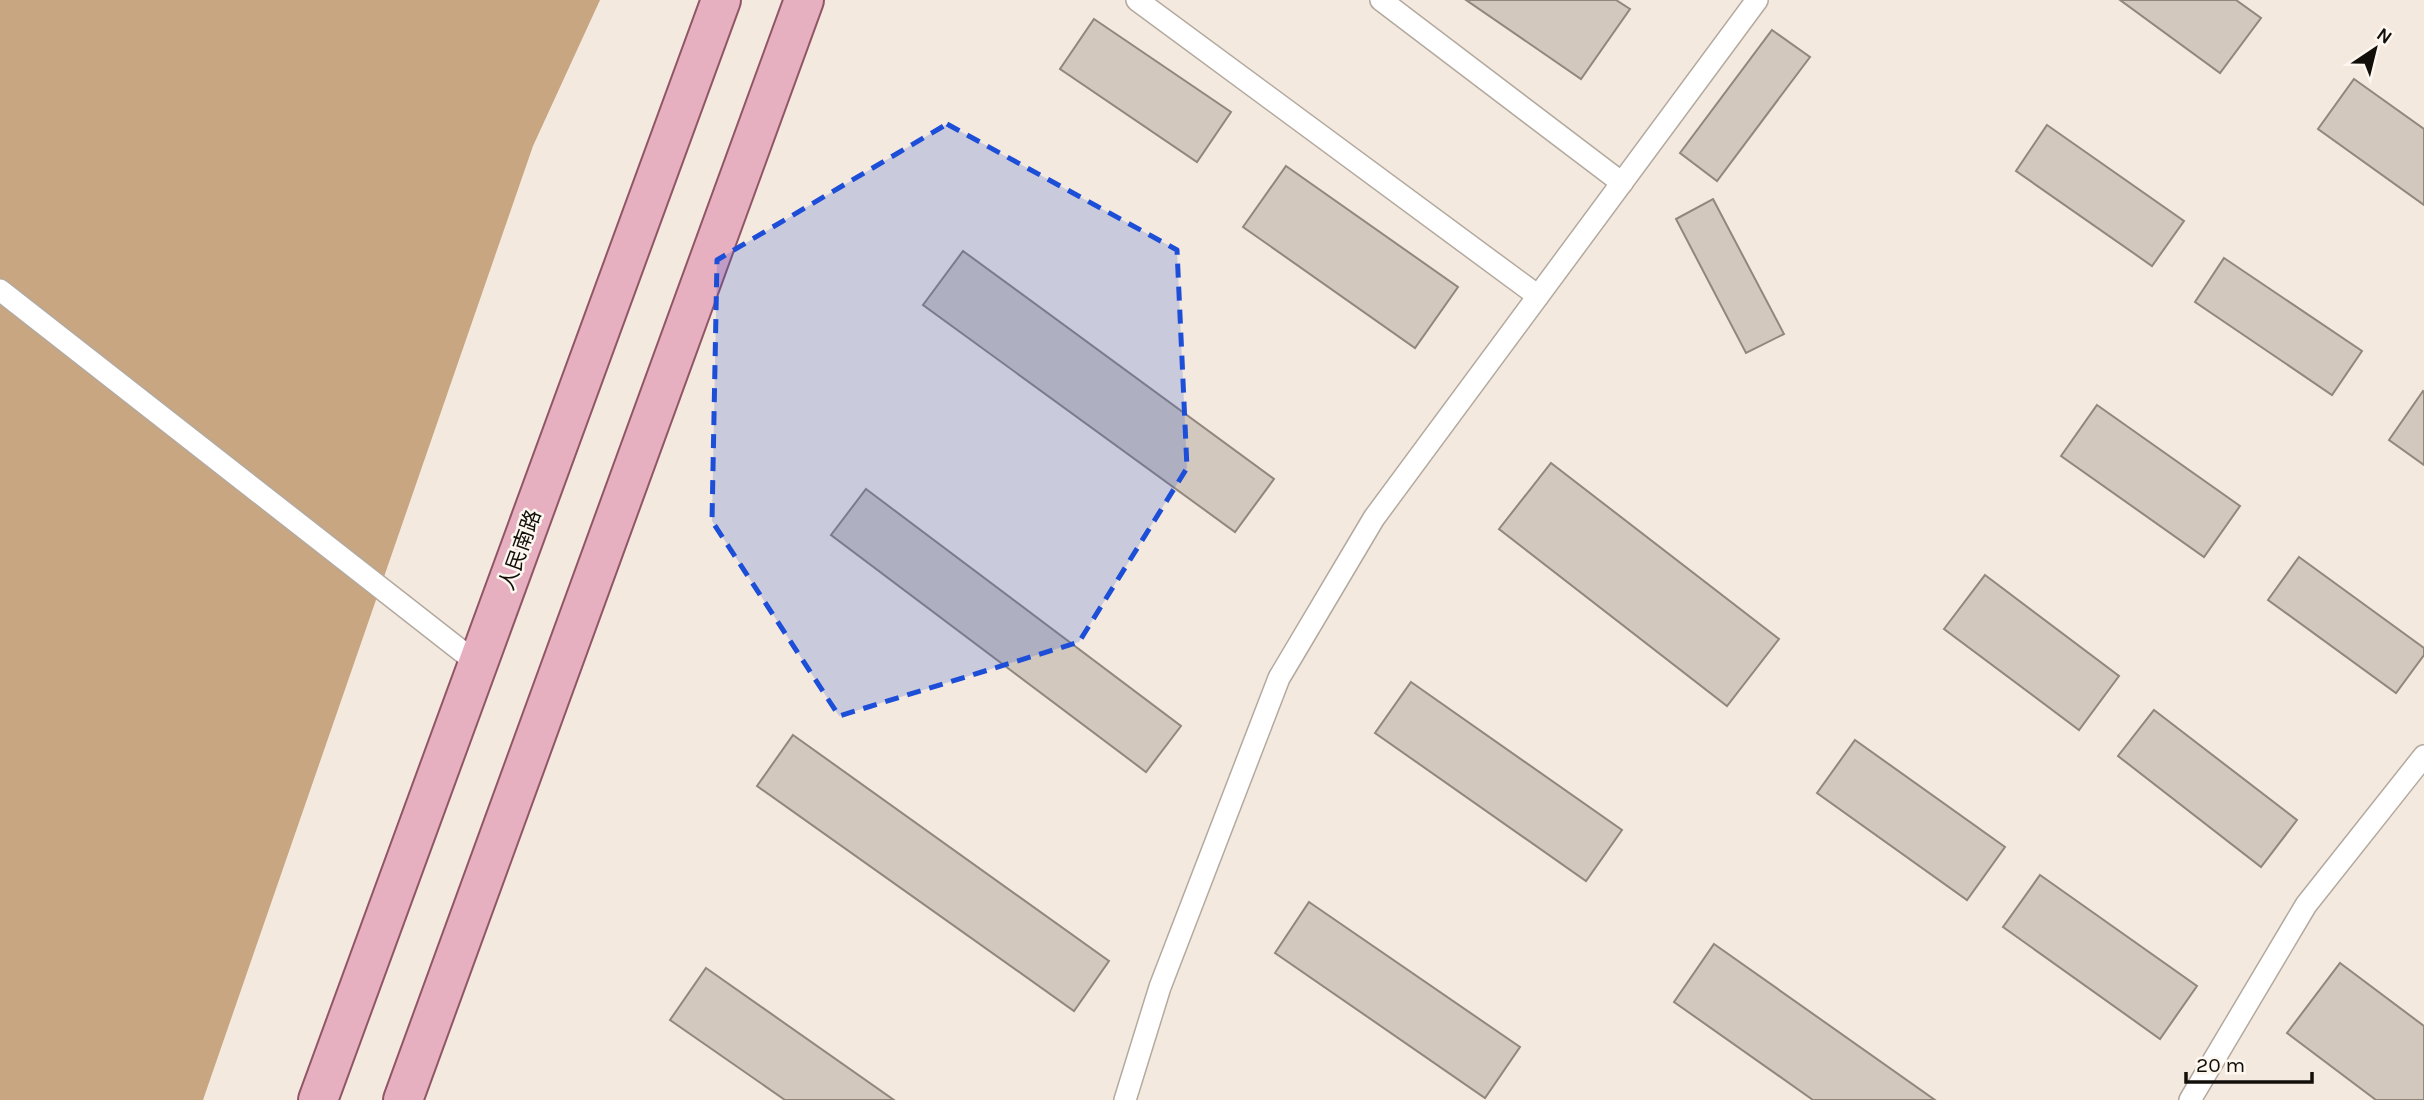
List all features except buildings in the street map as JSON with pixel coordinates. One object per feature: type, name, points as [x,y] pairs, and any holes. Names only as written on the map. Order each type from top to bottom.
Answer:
[{"type":"main road","name":"人民南路","points":[[318,1100],[722,0]]},
{"type":"main road","points":[[403,1100],[804,0]]},
{"type":"lane","points":[[1137,0],[1538,296]]},
{"type":"lane","points":[[1381,0],[1622,183]]},
{"type":"lane","points":[[1125,1100],[1160,987],[1279,678],[1374,518],[1756,0]]},
{"type":"lane","points":[[0,290],[478,663]]},
{"type":"lane","points":[[2190,1100],[2306,905],[2424,756]]},
{"type":"highlighted area","points":[[947,124],[1177,250],[1187,468],[1079,642],[839,716],[712,521],[717,260]]},
{"type":"shaded area","points":[[0,0],[600,0],[533,146],[203,1100],[0,1100]]}]
